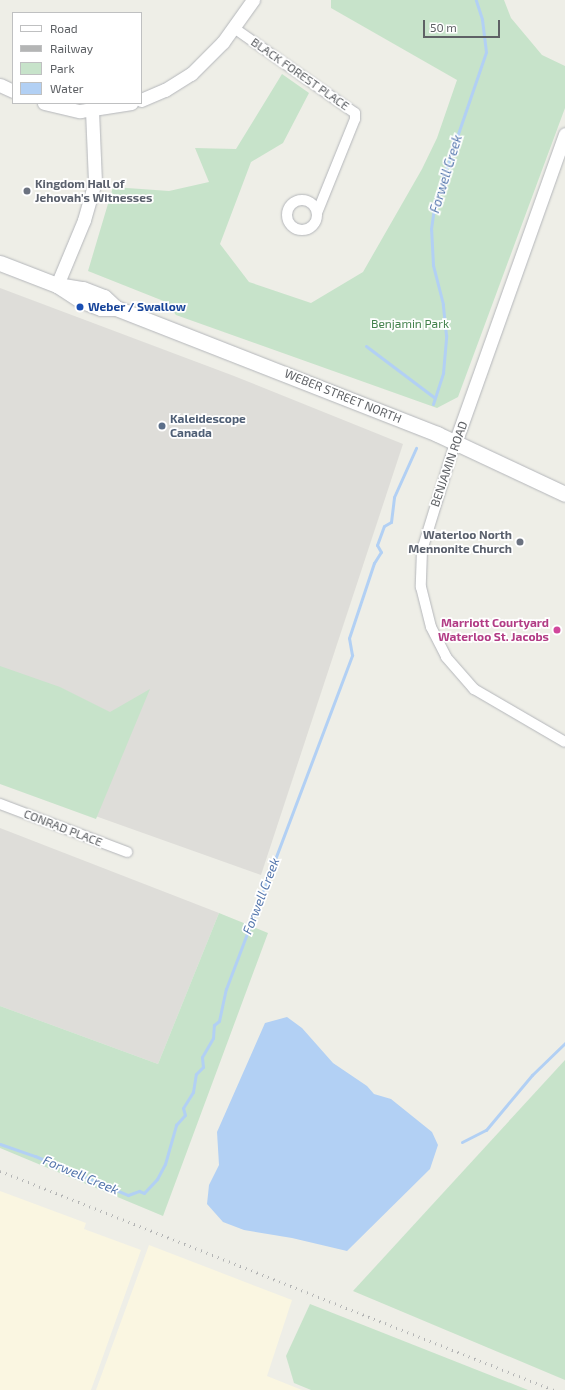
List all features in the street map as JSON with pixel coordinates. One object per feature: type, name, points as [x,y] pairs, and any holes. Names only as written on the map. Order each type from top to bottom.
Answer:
[{"type":"main road","name":"WEBER STREET NORTH","points":[[0,263],[57,285],[80,300],[101,308],[116,308],[315,385],[455,442],[565,494]]},
{"type":"street","points":[[142,100],[165,90],[191,74],[234,28],[253,0]]},
{"type":"street","name":"BLACK FOREST PLACE","points":[[234,28],[355,113],[355,119],[317,213]]},
{"type":"street","points":[[0,85],[12,91]]},
{"type":"street","points":[[48,104],[80,111],[92,111],[126,104]]},
{"type":"street","points":[[57,285],[84,220],[95,182],[92,111]]},
{"type":"street","name":"BENJAMIN ROAD","points":[[565,134],[455,442],[428,527],[422,556],[423,600],[434,633],[446,657],[474,689],[565,742]]},
{"type":"street","name":"CONRAD PLACE","points":[[0,804],[127,852]]},
{"type":"shaded area","points":[[0,288],[234,376],[403,444],[261,875],[0,782]]},
{"type":"shaded area","points":[[0,828],[219,913],[158,1064],[0,1006]]},
{"type":"shaded area","points":[[0,1191],[86,1223],[84,1229],[141,1250],[91,1390],[0,1390]]},
{"type":"shaded area","points":[[149,1245],[292,1300],[267,1376],[302,1390],[96,1390]]},
{"type":"green space","name":"Benjamin Park","points":[[331,0],[504,0],[511,18],[542,55],[565,66],[565,108],[458,397],[437,408],[176,315],[166,302],[88,271],[113,187],[169,191],[209,182],[195,148],[236,149],[282,74],[309,93],[283,143],[251,162],[220,244],[249,282],[311,303],[363,272],[422,169],[437,138],[457,80],[331,8]]},
{"type":"green space","points":[[0,666],[60,687],[110,712],[150,689],[96,819],[0,784]]},
{"type":"green space","points":[[219,913],[268,933],[163,1216],[0,1148],[0,1006],[158,1064]]},
{"type":"green space","points":[[565,1060],[565,1380],[353,1291]]},
{"type":"green space","points":[[310,1304],[528,1390],[311,1390],[294,1383],[286,1356]]},
{"type":"water","points":[[287,1017],[302,1028],[333,1063],[367,1086],[374,1094],[391,1099],[432,1132],[438,1145],[430,1169],[347,1251],[292,1238],[244,1230],[223,1222],[207,1204],[209,1185],[219,1165],[217,1132],[265,1023]]},
{"type":"waterway","name":"Forwell Creek","points":[[433,404],[443,373],[446,335],[443,304],[433,265],[431,229],[435,201],[486,52],[482,19],[476,0]]},
{"type":"waterway","name":"Forwell Creek","points":[[366,346],[435,398]]},
{"type":"waterway","name":"Forwell Creek","points":[[0,1144],[35,1156],[128,1195],[139,1191],[144,1193],[157,1179],[165,1164],[176,1125],[185,1115],[183,1108],[193,1092],[196,1074],[203,1067],[202,1057],[213,1038],[214,1025],[219,1021],[226,989],[352,655],[349,638],[374,563],[381,552],[377,545],[384,526],[391,522],[394,497],[416,448]]},
{"type":"waterway","points":[[462,1142],[486,1130],[532,1075],[565,1043]]},
{"type":"railway","points":[[0,1171],[554,1390]]},
{"type":"place","name":"Kingdom Hall of Jehovah's Witnesses","points":[[27,191]]},
{"type":"place","name":"Weber / Swallow","points":[[80,307]]},
{"type":"place","name":"Kaleidescope Canada","points":[[162,426]]},
{"type":"place","name":"Waterloo North Mennonite Church","points":[[520,542]]},
{"type":"place","name":"Marriott Courtyard Waterloo St. Jacobs","points":[[557,630]]}]
